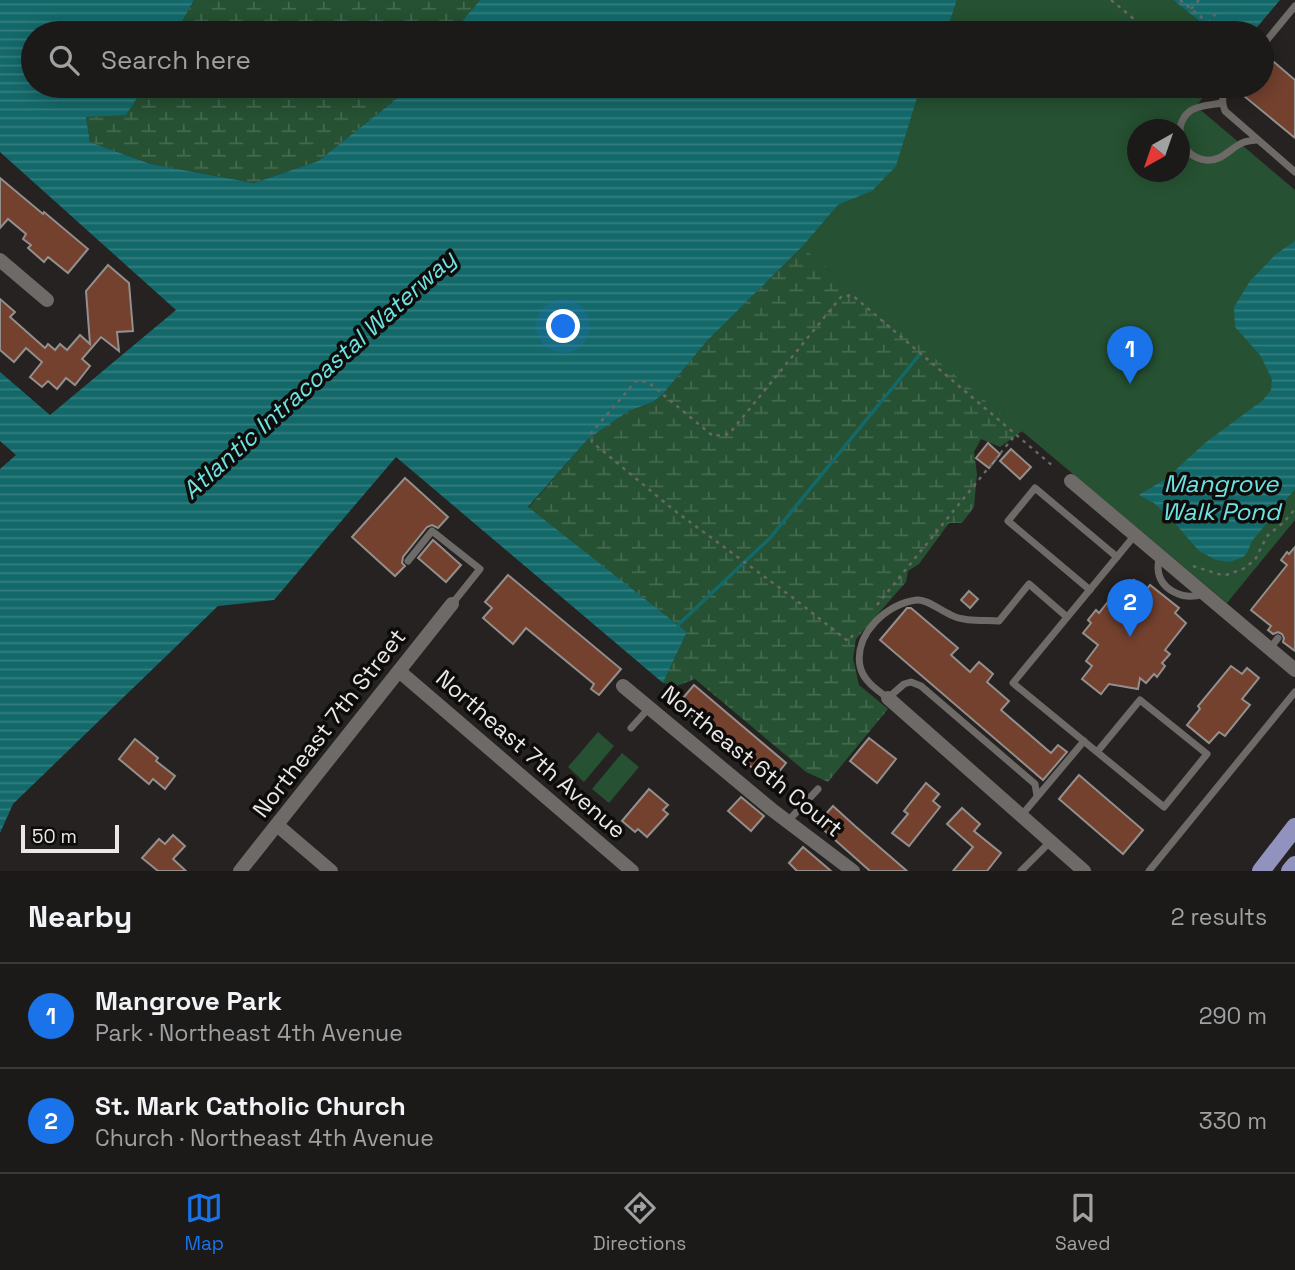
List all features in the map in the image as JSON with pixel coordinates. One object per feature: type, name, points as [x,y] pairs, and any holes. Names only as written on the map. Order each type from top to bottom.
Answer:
[{"type":"main road","points":[[1261,871],[1295,828]]},
{"type":"main road","points":[[1290,871],[1295,865]]},
{"type":"street","points":[[0,260],[47,300]]},
{"type":"street","points":[[1071,481],[1204,593],[1274,643],[1295,670]]},
{"type":"street","name":"Northeast 7th Street","points":[[240,871],[452,604]]},
{"type":"street","name":"Northeast 7th Avenue","points":[[399,671],[632,871]]},
{"type":"street","name":"Northeast 6th Court","points":[[623,686],[853,871]]},
{"type":"street","points":[[888,698],[1084,871]]},
{"type":"street","points":[[277,825],[331,871]]},
{"type":"lane","points":[[1274,31],[1295,6]]},
{"type":"lane","points":[[1223,98],[1222,103],[1230,118],[1295,172]]},
{"type":"lane","points":[[1222,103],[1191,110],[1183,119],[1180,130],[1186,150],[1204,160],[1214,160],[1242,143],[1256,140]]},
{"type":"lane","points":[[1090,590],[1008,521],[1035,488],[1117,557]]},
{"type":"lane","points":[[408,561],[432,531],[480,569],[452,604]]},
{"type":"lane","points":[[1097,752],[1140,700],[1207,754],[1164,807],[1097,752],[1084,741],[1013,683],[1135,535]]},
{"type":"lane","points":[[1038,796],[1035,784],[921,686],[911,682],[904,684],[888,698],[870,684],[860,668],[860,650],[869,629],[883,614],[900,603],[920,599],[955,618],[999,621],[1029,584],[1067,617]]},
{"type":"lane","points":[[1149,871],[1295,692]]},
{"type":"lane","points":[[631,728],[649,708]]},
{"type":"lane","points":[[1021,816],[1084,741]]},
{"type":"lane","points":[[788,821],[818,789]]},
{"type":"lane","points":[[1021,871],[1050,842]]},
{"type":"path","points":[[1111,0],[1136,21]]},
{"type":"path","points":[[1180,0],[1206,21]]},
{"type":"path","points":[[1192,9],[1199,0]]},
{"type":"path","points":[[1210,21],[1216,13]]},
{"type":"path","points":[[857,631],[848,641],[674,511],[592,442],[591,433],[636,381],[648,383],[713,436],[729,434],[841,297],[852,295],[1054,467]]},
{"type":"path","points":[[873,610],[1016,434]]},
{"type":"path","points":[[1190,565],[1226,575],[1243,569],[1255,560],[1267,536],[1295,509]]},
{"type":"green space","points":[[194,0],[480,0],[462,21],[183,21]]},
{"type":"green space","points":[[957,0],[1173,0],[1199,21],[950,21]]},
{"type":"green space","points":[[137,98],[397,98],[318,161],[254,183],[151,164],[90,142],[86,117],[126,114]]},
{"type":"green space","points":[[916,98],[981,98],[1127,128],[1127,182],[1174,182],[1028,427],[1000,447],[981,439],[974,452],[977,474],[974,507],[962,523],[949,523],[919,564],[908,571],[906,582],[856,639],[853,658],[859,685],[888,709],[828,782],[806,772],[695,679],[677,686],[663,683],[687,632],[528,508],[588,439],[629,411],[653,402],[663,394],[707,341],[802,247],[838,205],[872,191]]},
{"type":"green space","points":[[916,98],[1202,98],[1196,106],[1295,190],[1295,520],[1227,603],[802,247],[838,205],[872,191]]},
{"type":"green space","points":[[598,732],[614,746],[584,782],[568,767]]},
{"type":"green space","points":[[622,753],[639,767],[609,803],[592,789]]},
{"type":"water","name":"Atlantic Intracoastal Waterway","points":[[0,0],[194,0],[183,21],[21,21],[21,98],[137,98],[126,115],[86,117],[90,142],[151,164],[254,183],[318,161],[397,98],[917,98],[896,166],[872,191],[838,205],[802,247],[707,341],[663,394],[653,402],[629,411],[588,439],[528,507],[687,632],[663,683],[396,457],[274,600],[218,606],[13,804],[0,833],[0,469],[16,455],[0,441],[0,372],[50,415],[176,310],[0,152]]},
{"type":"water","points":[[480,0],[957,0],[950,21],[462,21]]},
{"type":"water","points":[[1173,0],[1280,0],[1262,21],[1199,21]]},
{"type":"water","name":"Mangrove Walk Pond","points":[[1295,241],[1295,489],[1252,541],[1243,557],[1230,562],[1216,560],[1199,551],[1154,503],[1139,495],[1167,478],[1205,443],[1263,400],[1271,390],[1272,379],[1260,355],[1235,327],[1234,307],[1250,281],[1276,254]]},
{"type":"building","points":[[1274,62],[1295,80],[1295,138],[1246,98],[1274,98]]},
{"type":"building","points":[[0,178],[88,249],[68,273],[48,257],[44,262],[28,248],[31,245],[23,239],[26,234],[8,219],[0,228]]},
{"type":"building","points":[[108,265],[129,283],[133,331],[117,332],[119,351],[101,337],[82,359],[90,366],[75,385],[66,378],[57,389],[48,381],[42,387],[30,377],[42,362],[26,348],[14,362],[0,350],[0,299],[15,312],[10,317],[45,348],[48,344],[55,350],[60,344],[67,350],[80,335],[90,344],[86,291]]},
{"type":"building","points":[[988,443],[1000,454],[989,468],[976,458]]},
{"type":"building","points":[[1011,449],[1031,467],[1020,479],[1000,461]]},
{"type":"building","points":[[405,478],[448,517],[438,528],[432,525],[427,527],[403,557],[402,563],[405,566],[395,576],[352,537]]},
{"type":"building","points":[[433,540],[461,565],[446,582],[418,558]]},
{"type":"building","points":[[1295,547],[1295,651],[1283,642],[1282,634],[1273,634],[1268,630],[1271,626],[1251,610],[1287,565],[1281,560]]},
{"type":"building","points":[[508,575],[621,669],[599,695],[591,689],[594,684],[526,628],[513,644],[483,618],[492,608],[485,602]]},
{"type":"building","points":[[1134,580],[1146,590],[1150,585],[1179,608],[1175,613],[1186,623],[1165,650],[1170,654],[1162,663],[1165,666],[1157,677],[1154,674],[1146,683],[1140,678],[1138,689],[1109,684],[1101,694],[1082,679],[1092,666],[1086,661],[1098,645],[1083,633],[1096,610],[1099,613],[1107,603],[1112,607]]},
{"type":"building","points":[[969,591],[978,599],[970,608],[961,600]]},
{"type":"building","points":[[907,608],[911,608],[958,648],[951,655],[970,672],[979,662],[993,674],[987,682],[1009,701],[1001,710],[1051,753],[1058,745],[1067,752],[1043,780],[880,640]]},
{"type":"building","points":[[1231,666],[1242,674],[1247,668],[1259,678],[1242,699],[1250,705],[1225,736],[1219,732],[1209,743],[1187,725],[1200,709],[1198,706]]},
{"type":"building","points":[[694,685],[786,763],[770,783],[678,704]]},
{"type":"building","points":[[869,738],[896,759],[877,783],[850,761]]},
{"type":"building","points":[[135,739],[175,776],[165,789],[153,779],[149,784],[119,759]]},
{"type":"building","points":[[1079,775],[1143,830],[1123,854],[1059,799]]},
{"type":"building","points":[[926,783],[939,794],[933,801],[940,807],[909,846],[892,833],[908,814],[904,811]]},
{"type":"building","points":[[649,789],[668,805],[663,810],[668,814],[647,837],[638,829],[635,832],[622,821]]},
{"type":"building","points":[[741,797],[764,816],[751,831],[728,811]]},
{"type":"building","points":[[833,806],[907,871],[870,871],[817,824]]},
{"type":"building","points":[[962,808],[980,824],[974,831],[1001,853],[987,871],[953,871],[973,847],[947,824]]},
{"type":"building","points":[[173,835],[185,846],[173,859],[186,871],[158,871],[142,858],[159,839],[165,844]]},
{"type":"building","points":[[803,847],[831,871],[797,871],[789,863]]},
{"type":"waterway","points":[[678,625],[770,538],[920,354]]},
{"type":"place","name":"Mangrove Park","points":[[1130,384]]},
{"type":"place","name":"St. Mark Catholic Church","points":[[1130,637]]}]
